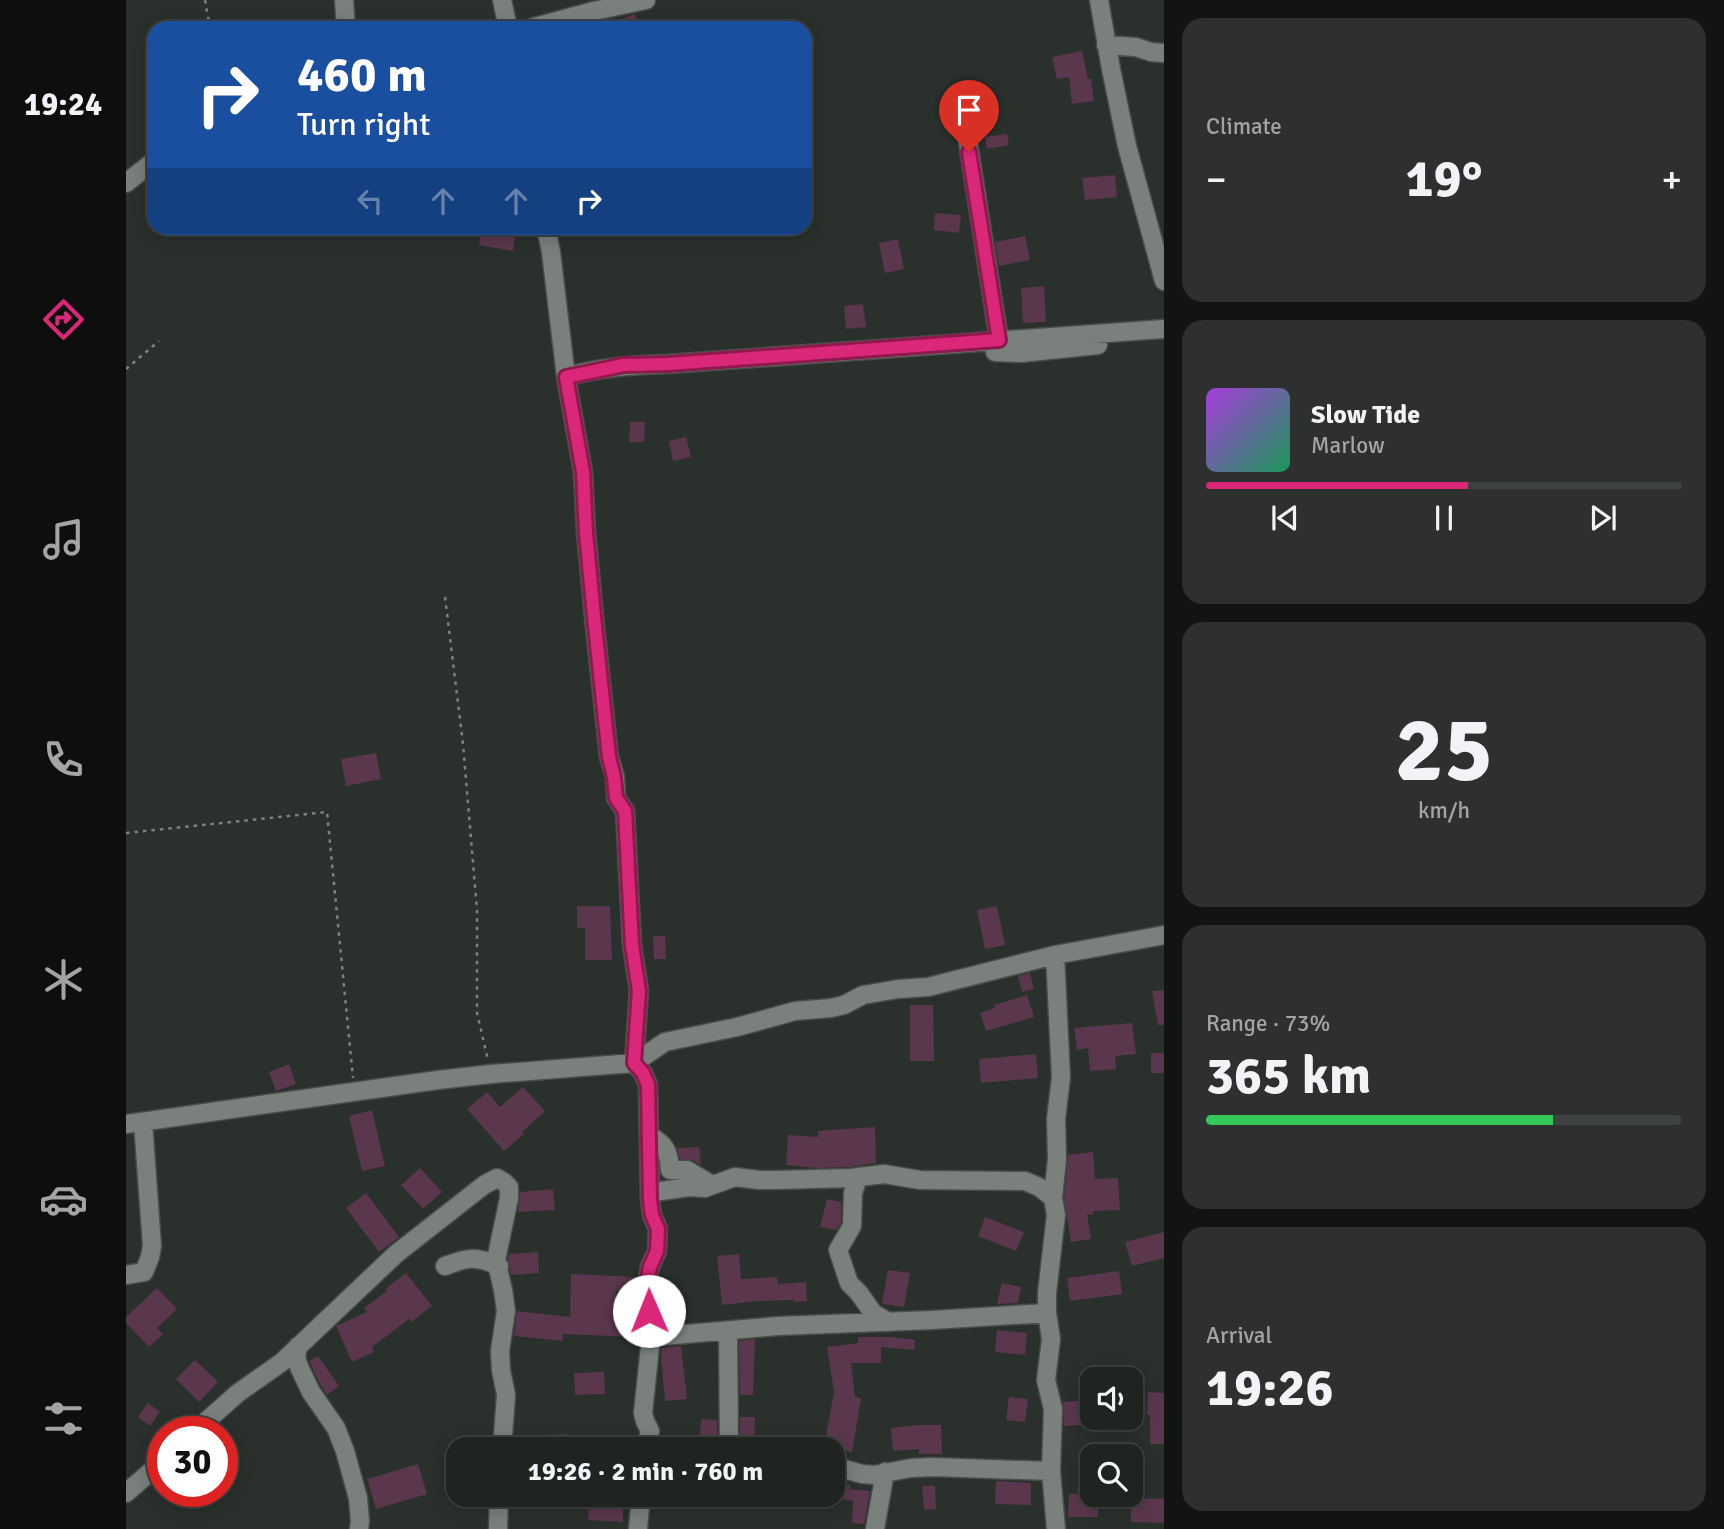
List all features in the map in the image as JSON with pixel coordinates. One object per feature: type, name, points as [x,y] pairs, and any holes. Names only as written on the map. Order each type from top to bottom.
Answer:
[{"type":"street","points":[[344,0],[346,21]]},
{"type":"street","points":[[502,0],[506,21]]},
{"type":"street","points":[[557,21],[646,0]]},
{"type":"street","points":[[1099,0],[1127,146],[1164,281]]},
{"type":"street","points":[[1107,45],[1164,53]]},
{"type":"street","points":[[961,99],[997,346]]},
{"type":"street","points":[[126,183],[147,166]]},
{"type":"street","points":[[547,235],[566,377],[583,472],[592,600],[609,757],[616,798],[625,811],[632,945],[639,991],[634,1063],[643,1073],[648,1085],[650,1199],[652,1215],[658,1229],[657,1251],[647,1284],[651,1338],[643,1413],[650,1431],[648,1437]]},
{"type":"street","points":[[566,377],[624,365],[997,346],[1164,329]]},
{"type":"street","points":[[997,346],[1021,353],[1164,340]]},
{"type":"street","points":[[126,1291],[135,1274],[150,1257],[152,1246],[134,1123],[491,1074],[634,1063],[665,1042],[737,1027],[795,1011],[844,1005],[863,995],[928,987],[1055,955],[1164,935]]},
{"type":"street","points":[[1055,955],[1061,1077],[1052,1198],[1056,1215],[1047,1293],[1051,1339],[1046,1380],[1053,1409],[1051,1471],[1056,1529]]},
{"type":"street","points":[[649,1135],[665,1147],[670,1156],[670,1170],[687,1170],[712,1185]]},
{"type":"street","points":[[650,1199],[654,1192],[689,1187],[705,1188],[735,1177],[759,1180],[884,1174],[920,1180],[1025,1181],[1039,1187],[1052,1198]]},
{"type":"street","points":[[858,1177],[853,1193],[852,1226],[838,1250],[849,1283],[873,1312],[888,1322]]},
{"type":"street","points":[[212,1416],[238,1393],[282,1362],[396,1254],[484,1185],[497,1178],[509,1187],[496,1260],[506,1311],[500,1351],[506,1395],[503,1437]]},
{"type":"street","points":[[445,1266],[475,1258],[499,1266]]},
{"type":"street","points":[[651,1338],[778,1326],[1047,1313]]},
{"type":"street","points":[[728,1331],[729,1437]]},
{"type":"street","points":[[298,1346],[296,1359],[300,1369],[311,1392],[336,1428],[345,1451],[358,1498],[359,1529]]},
{"type":"street","points":[[845,1469],[874,1475],[933,1467],[1051,1471]]},
{"type":"street","points":[[875,1529],[885,1472]]},
{"type":"street","points":[[126,1493],[147,1475]]},
{"type":"street","points":[[498,1529],[499,1507]]},
{"type":"street","points":[[638,1529],[640,1507]]},
{"type":"path","points":[[205,0],[209,21]]},
{"type":"path","points":[[126,369],[159,341]]},
{"type":"path","points":[[445,597],[463,744],[475,897],[477,1013],[491,1074]]},
{"type":"path","points":[[126,833],[327,813],[355,1092]]},
{"type":"building","points":[[634,14],[637,21],[618,21]]},
{"type":"building","points":[[1082,51],[1088,79],[1091,78],[1094,101],[1072,104],[1069,77],[1057,79],[1052,57]]},
{"type":"building","points":[[1007,134],[1009,145],[987,149],[985,137]]},
{"type":"building","points":[[1115,175],[1117,197],[1085,200],[1082,178]]},
{"type":"building","points":[[935,213],[961,215],[959,233],[934,230]]},
{"type":"building","points":[[481,235],[516,235],[513,251],[479,245]]},
{"type":"building","points":[[1025,236],[1030,260],[999,266],[995,242]]},
{"type":"building","points":[[898,239],[904,269],[885,273],[879,243]]},
{"type":"building","points":[[1044,286],[1046,322],[1023,323],[1021,288]]},
{"type":"building","points":[[863,304],[866,327],[846,329],[844,306]]},
{"type":"building","points":[[630,422],[645,422],[644,442],[629,442]]},
{"type":"building","points":[[686,437],[691,457],[673,461],[669,441]]},
{"type":"building","points":[[376,753],[381,779],[346,786],[341,759]]},
{"type":"building","points":[[577,906],[610,906],[612,960],[585,960],[585,928],[577,928]]},
{"type":"building","points":[[997,906],[1005,945],[985,949],[977,910]]},
{"type":"building","points":[[653,936],[665,936],[666,959],[654,959]]},
{"type":"building","points":[[1030,973],[1034,989],[1022,992],[1018,976]]},
{"type":"building","points":[[1164,990],[1164,1025],[1158,1025],[1152,991]]},
{"type":"building","points":[[1027,995],[1034,1017],[986,1031],[980,1013],[995,1008],[994,1005]]},
{"type":"building","points":[[910,1005],[933,1005],[934,1061],[910,1061]]},
{"type":"building","points":[[1132,1023],[1136,1054],[1115,1056],[1116,1069],[1090,1071],[1088,1048],[1077,1050],[1074,1028]]},
{"type":"building","points":[[1151,1053],[1164,1053],[1164,1073],[1151,1073]]},
{"type":"building","points":[[1036,1054],[1038,1078],[981,1083],[979,1059]]},
{"type":"building","points":[[289,1064],[296,1084],[276,1091],[269,1072]]},
{"type":"building","points":[[523,1087],[545,1111],[504,1151],[467,1109],[487,1092],[500,1107]]},
{"type":"building","points":[[372,1110],[385,1166],[362,1171],[349,1116]]},
{"type":"building","points":[[875,1127],[876,1163],[817,1168],[786,1165],[788,1135],[818,1137],[818,1131]]},
{"type":"building","points":[[699,1147],[701,1165],[692,1160],[680,1159],[677,1148]]},
{"type":"building","points":[[1093,1152],[1095,1179],[1118,1178],[1120,1210],[1093,1211],[1093,1215],[1087,1214],[1091,1239],[1071,1242],[1064,1198],[1068,1155]]},
{"type":"building","points":[[420,1168],[442,1192],[423,1209],[401,1185]]},
{"type":"building","points":[[553,1189],[555,1210],[518,1212],[520,1192]]},
{"type":"building","points":[[366,1193],[399,1237],[379,1252],[346,1208]]},
{"type":"building","points":[[827,1199],[841,1202],[841,1223],[836,1230],[820,1227]]},
{"type":"building","points":[[985,1217],[1024,1232],[1016,1251],[978,1236]]},
{"type":"building","points":[[1164,1232],[1164,1258],[1132,1266],[1125,1242]]},
{"type":"building","points":[[538,1252],[539,1273],[511,1275],[509,1254]]},
{"type":"building","points":[[739,1254],[741,1279],[777,1277],[778,1284],[806,1282],[807,1301],[758,1301],[722,1305],[717,1256]]},
{"type":"building","points":[[888,1270],[910,1273],[904,1307],[882,1304]]},
{"type":"building","points":[[1119,1271],[1122,1294],[1070,1301],[1067,1278]]},
{"type":"building","points":[[406,1273],[432,1306],[411,1322],[409,1319],[372,1347],[374,1352],[352,1362],[336,1326],[367,1312],[364,1308]]},
{"type":"building","points":[[571,1274],[637,1277],[636,1291],[616,1291],[615,1313],[635,1314],[634,1337],[563,1334],[563,1341],[514,1336],[517,1311],[570,1317]]},
{"type":"building","points":[[1002,1283],[1021,1287],[1018,1303],[997,1304]]},
{"type":"building","points":[[157,1288],[177,1309],[157,1328],[163,1334],[149,1347],[126,1323],[126,1317]]},
{"type":"building","points":[[997,1330],[1027,1333],[1025,1355],[995,1352]]},
{"type":"building","points":[[858,1337],[915,1340],[914,1350],[881,1347],[881,1363],[851,1363],[855,1397],[861,1398],[852,1452],[845,1451],[845,1437],[826,1437],[834,1392],[827,1347],[858,1343]]},
{"type":"building","points":[[755,1339],[753,1395],[740,1395],[739,1341]]},
{"type":"building","points":[[681,1346],[687,1399],[665,1401],[661,1348]]},
{"type":"building","points":[[318,1356],[339,1386],[327,1395],[309,1361]]},
{"type":"building","points":[[195,1360],[218,1382],[199,1402],[176,1379]]},
{"type":"building","points":[[604,1372],[605,1394],[575,1395],[574,1373]]},
{"type":"building","points":[[1148,1392],[1164,1393],[1164,1444],[1150,1444]]},
{"type":"building","points":[[1009,1397],[1028,1399],[1025,1422],[1006,1420]]},
{"type":"building","points":[[1080,1401],[1080,1425],[1064,1426],[1063,1402]]},
{"type":"building","points":[[148,1403],[160,1412],[157,1416],[147,1416],[147,1424],[138,1417]]},
{"type":"building","points":[[740,1417],[755,1417],[754,1437],[740,1437]]},
{"type":"building","points":[[701,1419],[717,1420],[718,1437],[700,1437]]},
{"type":"building","points":[[941,1425],[942,1454],[919,1454],[919,1449],[893,1451],[891,1428]]},
{"type":"building","points":[[566,1434],[566,1437],[516,1437]]},
{"type":"building","points":[[418,1464],[427,1494],[376,1509],[367,1479]]},
{"type":"building","points":[[996,1481],[1031,1483],[1031,1505],[995,1504]]},
{"type":"building","points":[[845,1485],[850,1485],[850,1489],[870,1491],[864,1524],[852,1523],[853,1501],[845,1500]]},
{"type":"building","points":[[922,1486],[935,1486],[936,1509],[924,1510]]},
{"type":"building","points":[[1069,1494],[1080,1494],[1080,1507],[1098,1507],[1098,1517],[1068,1517]]},
{"type":"building","points":[[1143,1498],[1164,1499],[1164,1523],[1131,1522],[1131,1507],[1143,1507]]},
{"type":"building","points":[[589,1507],[623,1507],[623,1522],[588,1520]]},
{"type":"route","points":[[649,1311],[647,1284],[657,1251],[658,1229],[652,1215],[650,1199],[648,1085],[643,1073],[634,1063],[639,991],[632,945],[625,811],[616,798],[609,757],[586,533],[583,472],[566,377],[624,365],[999,340],[969,152]]}]
